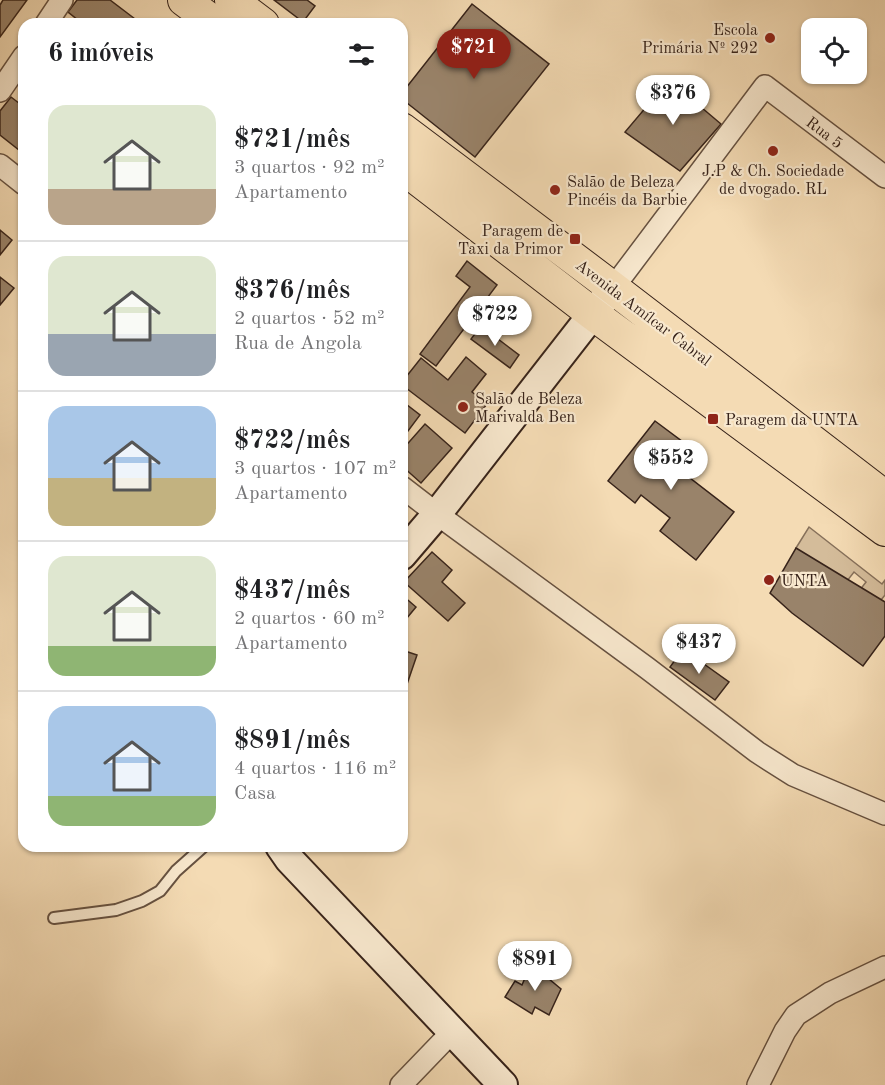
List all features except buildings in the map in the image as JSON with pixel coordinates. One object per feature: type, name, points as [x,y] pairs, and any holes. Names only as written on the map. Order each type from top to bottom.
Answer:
[{"type":"main road","points":[[184,0],[208,18]]},
{"type":"main road","points":[[231,0],[255,18]]},
{"type":"main road","name":"Avenida Amílcar Cabral","points":[[408,134],[885,497]]},
{"type":"main road","name":"Avenida Amílcar Cabral","points":[[408,172],[593,314],[885,530]]},
{"type":"street","points":[[50,18],[62,0]]},
{"type":"street","points":[[0,92],[18,65]]},
{"type":"street","points":[[408,548],[773,85],[885,163]]},
{"type":"street","name":"Rua 5","points":[[773,85],[885,177]]},
{"type":"street","points":[[408,492],[757,752],[793,775],[885,814]]},
{"type":"street","points":[[284,852],[503,1085]]},
{"type":"street","points":[[758,1085],[785,1031],[796,1015],[830,993],[885,967]]},
{"type":"street","points":[[401,1085],[453,1031]]},
{"type":"lane","points":[[54,918],[116,910],[142,901],[160,891],[198,852]]},
{"type":"shaded area","points":[[809,527],[882,584],[885,580],[885,595],[877,605],[859,591],[866,582],[854,572],[840,590],[796,548]]},
{"type":"place","name":"Escola Primária Nº 292","points":[[770,38]]},
{"type":"place","name":"J.P & Ch. Sociedade de dvogado. RL","points":[[773,151]]},
{"type":"place","name":"Salão de Beleza Pincéis da Barbie","points":[[555,190]]},
{"type":"place","name":"Paragem de Taxi da Primor","points":[[575,239]]},
{"type":"place","name":"Salão de Beleza Marivalda Ben","points":[[463,407]]},
{"type":"place","name":"Paragem da UNTA","points":[[713,419]]},
{"type":"place","name":"UNTA","points":[[769,580]]}]
